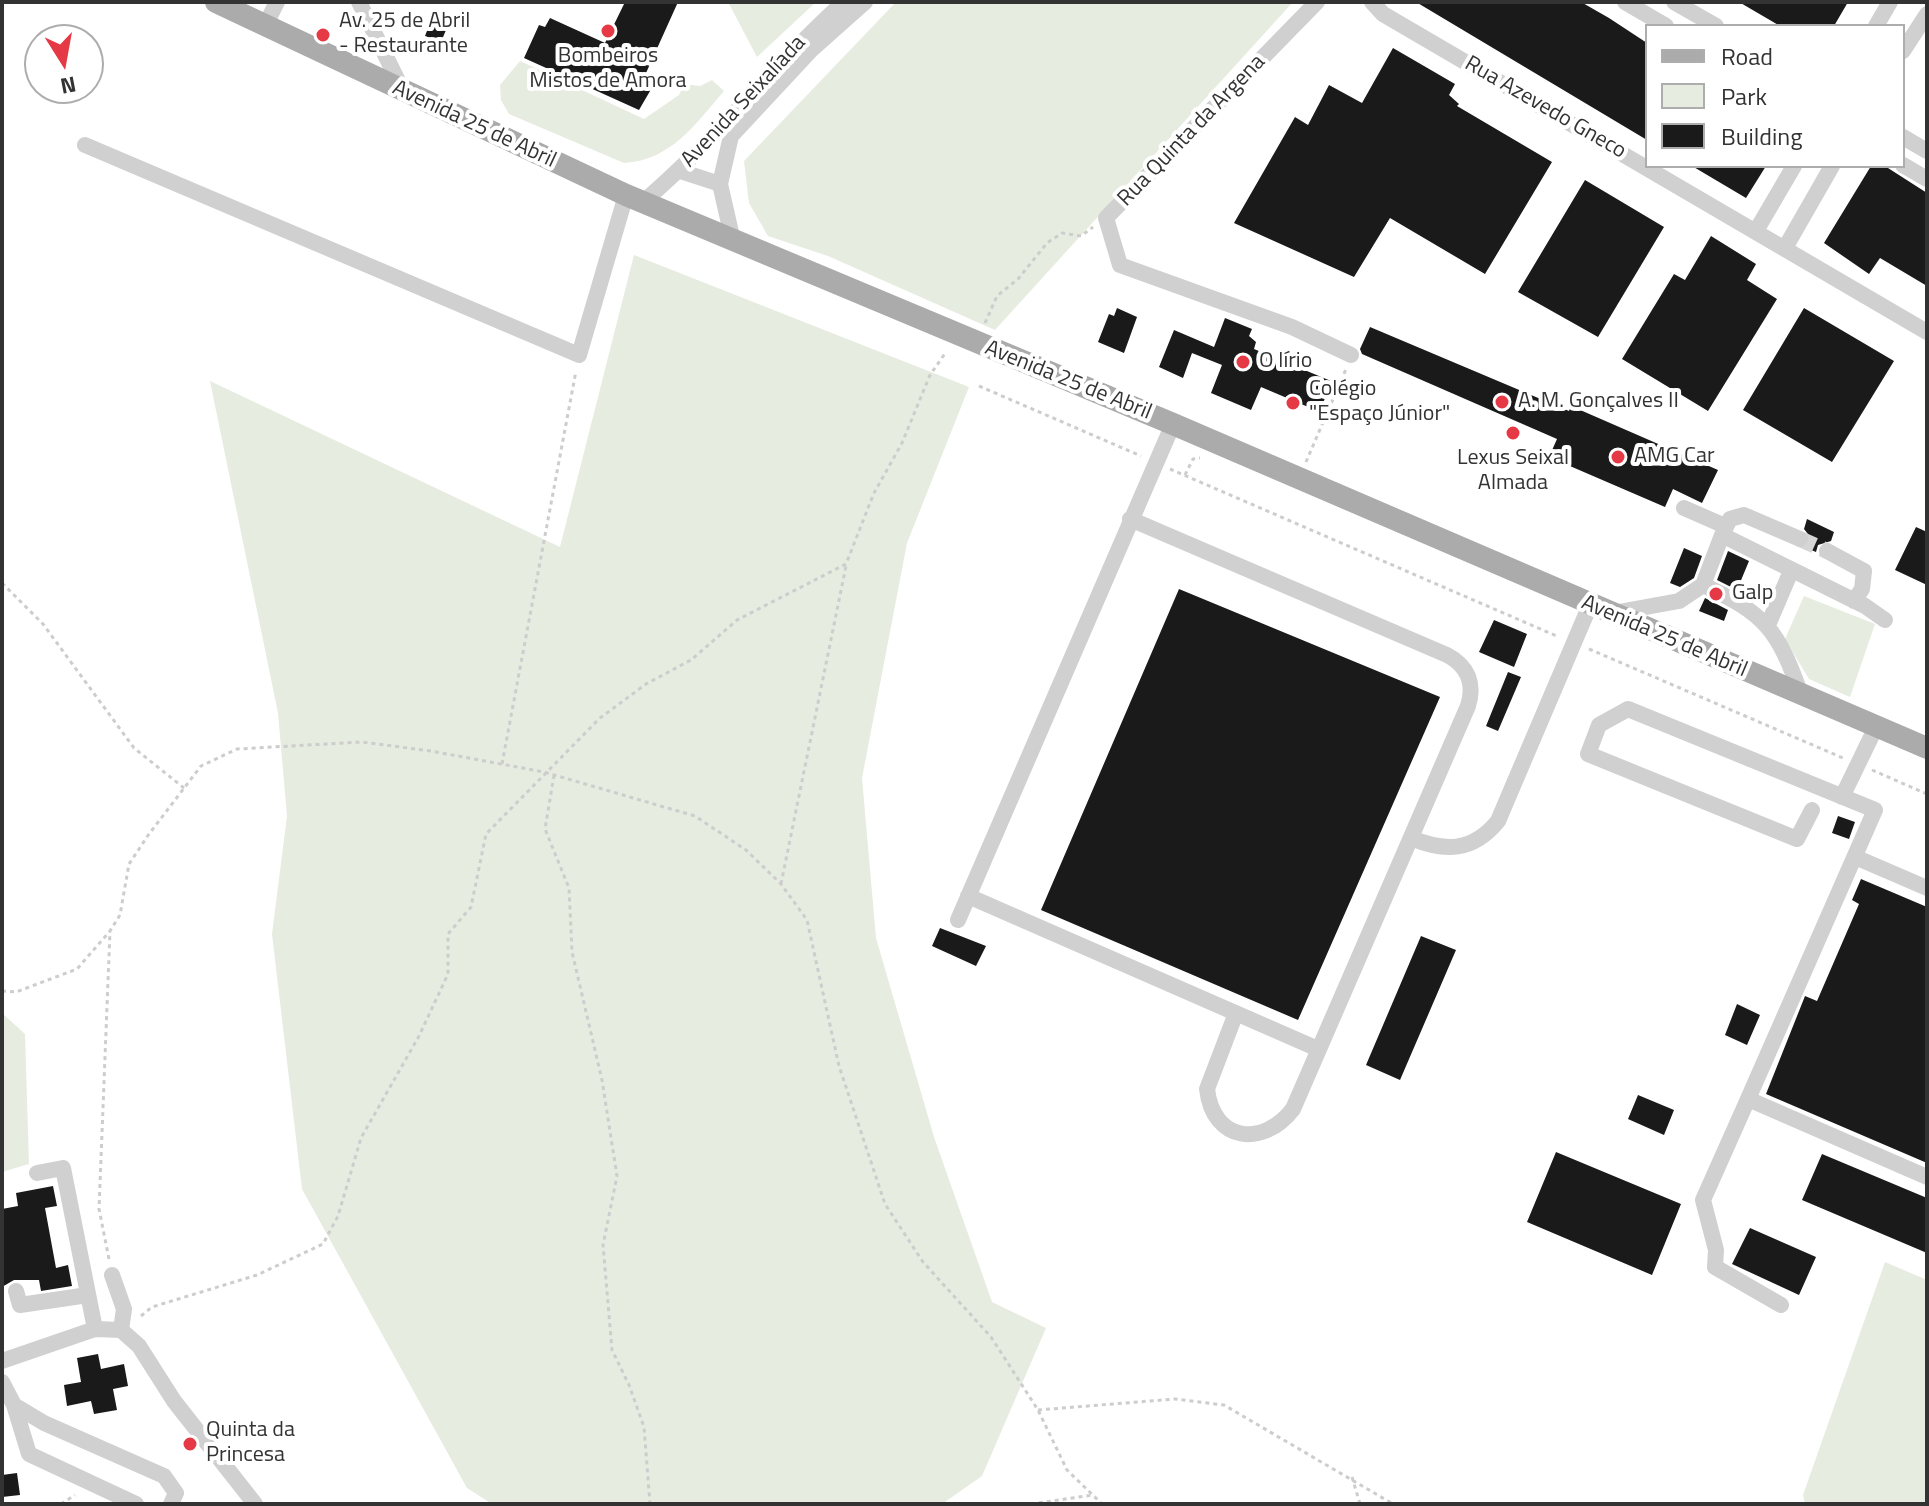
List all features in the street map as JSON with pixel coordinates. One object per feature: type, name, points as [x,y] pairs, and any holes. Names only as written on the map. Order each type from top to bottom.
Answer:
[{"type":"main road","name":"Avenida 25 de Abril","points":[[216,2],[404,93],[634,198],[1173,424],[1927,748]]},
{"type":"street","points":[[265,26],[277,2]]},
{"type":"street","points":[[359,2],[404,93]]},
{"type":"street","name":"Avenida Seixalíada","points":[[634,198],[680,171],[801,40],[844,2]]},
{"type":"street","name":"Avenida Seixalíada","points":[[733,241],[720,184],[731,136],[811,50],[865,2]]},
{"type":"street","name":"Rua Quinta da Argena","points":[[1317,2],[1106,218],[1120,265],[1292,327],[1351,355]]},
{"type":"street","name":"Rua Azevedo Gneco","points":[[1372,2],[1383,14],[1645,166]]},
{"type":"street","points":[[1625,2],[1663,24]]},
{"type":"street","points":[[1674,2],[1712,24]]},
{"type":"street","points":[[1877,24],[1890,2]]},
{"type":"street","points":[[1905,48],[1927,14]]},
{"type":"street","points":[[1905,138],[1927,151]]},
{"type":"street","points":[[85,145],[579,355],[634,198]]},
{"type":"street","points":[[1905,166],[1927,179]]},
{"type":"street","name":"Rua Azevedo Gneco","points":[[1648,168],[1927,332]]},
{"type":"street","points":[[1756,231],[1793,168]]},
{"type":"street","points":[[1785,248],[1831,168]]},
{"type":"street","points":[[680,171],[720,184]]},
{"type":"street","points":[[958,920],[1173,424]]},
{"type":"street","points":[[1684,508],[1791,571],[1854,601],[1885,620]]},
{"type":"street","points":[[1411,838],[1441,848],[1460,848],[1476,842],[1492,829],[1503,813],[1574,643],[1600,609],[1679,601],[1703,585],[1730,519],[1744,515],[1800,539]]},
{"type":"street","points":[[1130,519],[1461,664],[1472,685],[1470,700],[1318,1049],[1285,1119],[1261,1133],[1233,1132],[1214,1115],[1207,1089],[1236,1013]]},
{"type":"street","points":[[1827,551],[1864,571],[1862,589],[1854,601]]},
{"type":"street","points":[[1768,625],[1791,571]]},
{"type":"street","points":[[1703,585],[1744,604],[1768,625],[1787,656],[1801,695]]},
{"type":"street","points":[[1781,1305],[1715,1267],[1716,1250],[1703,1200],[1875,810],[1628,709],[1599,725],[1588,754],[1797,839],[1812,810]]},
{"type":"street","points":[[1842,797],[1876,727]]},
{"type":"street","points":[[1855,857],[1927,888]]},
{"type":"street","points":[[968,896],[1318,1049]]},
{"type":"street","points":[[1748,1099],[1927,1177]]},
{"type":"street","points":[[37,1173],[63,1168],[95,1329]]},
{"type":"street","points":[[112,1275],[124,1309],[121,1330]]},
{"type":"street","points":[[16,1291],[20,1305],[88,1295]]},
{"type":"street","points":[[2,1361],[95,1329],[121,1330],[139,1346],[174,1401],[255,1504]]},
{"type":"street","points":[[2,1382],[14,1405],[29,1454],[136,1504]]},
{"type":"street","points":[[14,1405],[44,1423],[164,1476],[176,1493],[171,1504]]},
{"type":"path","points":[[982,327],[997,296],[1018,279],[1047,243],[1062,233],[1081,236],[1106,218]]},
{"type":"path","points":[[781,884],[846,564],[874,493],[902,443],[930,375],[957,336]]},
{"type":"path","points":[[502,765],[579,355]]},
{"type":"path","points":[[1298,480],[1351,355]]},
{"type":"path","points":[[979,386],[1927,794]]},
{"type":"path","points":[[121,1330],[152,1307],[257,1275],[323,1244],[338,1216],[361,1138],[419,1036],[448,974],[448,934],[471,907],[486,834],[600,718],[646,684],[691,660],[737,620],[846,564]]},
{"type":"path","points":[[2,583],[43,624],[134,748],[184,788]]},
{"type":"path","points":[[2,991],[39,985],[77,969],[120,915],[129,864],[184,788],[201,766],[237,749],[362,742],[544,772],[695,816],[746,850],[781,884],[807,920],[839,1066],[885,1204],[923,1262],[991,1337],[1038,1410],[1067,1470],[1102,1504]]},
{"type":"path","points":[[554,775],[545,829],[569,888],[572,952],[602,1080],[617,1176],[603,1245],[612,1350],[644,1427],[650,1504]]},
{"type":"path","points":[[110,931],[99,1209],[112,1275]]},
{"type":"path","points":[[1038,1410],[1175,1399],[1224,1405],[1352,1477],[1393,1504]]},
{"type":"path","points":[[1352,1477],[1360,1504]]},
{"type":"path","points":[[1031,1504],[1093,1495]]},
{"type":"green space","points":[[728,2],[816,2],[757,57]]},
{"type":"green space","points":[[896,2],[1293,2],[995,330],[828,256],[768,236],[749,203],[744,161]]},
{"type":"green space","points":[[520,61],[644,119],[679,95],[684,84],[700,86],[712,80],[724,91],[669,148],[641,160],[624,163],[509,114],[501,100],[500,85]]},
{"type":"green space","points":[[634,255],[969,387],[907,543],[862,778],[876,938],[934,1137],[992,1302],[1046,1328],[982,1476],[942,1504],[492,1504],[467,1488],[302,1189],[272,934],[287,816],[278,713],[210,381],[560,547]]},
{"type":"green space","points":[[1804,596],[1875,624],[1850,697],[1809,679],[1785,639]]},
{"type":"green space","points":[[2,1013],[25,1034],[29,1164],[2,1172]]},
{"type":"green space","points":[[1885,1262],[1927,1280],[1927,1504],[1805,1504],[1803,1495]]},
{"type":"building","name":"Bombeiros Mistos de Amora","points":[[625,2],[678,2],[646,73],[657,79],[639,110],[524,58],[539,25],[545,27],[550,18],[605,43]]},
{"type":"building","points":[[1416,2],[1581,2],[1609,18],[1645,42],[1645,139]]},
{"type":"building","points":[[1739,2],[1848,2],[1835,24],[1777,24]]},
{"type":"building","points":[[430,23],[446,30],[441,42],[425,36]]},
{"type":"building","points":[[1393,48],[1455,84],[1449,95],[1459,104],[1457,106],[1552,162],[1485,274],[1390,218],[1354,277],[1234,223],[1295,117],[1308,125],[1329,85],[1362,103]]},
{"type":"building","points":[[1695,168],[1765,168],[1746,198]]},
{"type":"building","points":[[1870,168],[1888,168],[1927,193],[1927,286],[1880,258],[1869,274],[1824,243]]},
{"type":"building","points":[[1585,180],[1664,227],[1598,337],[1518,292]]},
{"type":"building","points":[[1711,236],[1756,264],[1747,280],[1777,299],[1708,411],[1622,359],[1674,274],[1685,280]]},
{"type":"building","points":[[1117,308],[1137,317],[1124,353],[1098,342],[1109,314],[1114,316]]},
{"type":"building","points":[[1804,308],[1894,361],[1832,462],[1743,410]]},
{"type":"building","points":[[1225,318],[1252,329],[1249,336],[1256,342],[1254,349],[1331,381],[1320,412],[1261,387],[1251,410],[1211,393],[1222,365],[1192,353],[1183,378],[1159,367],[1174,330],[1214,347]]},
{"type":"building","points":[[1370,327],[1569,411],[1571,406],[1718,470],[1702,503],[1673,489],[1665,507],[1549,457],[1557,439],[1362,354],[1360,349]]},
{"type":"building","points":[[1807,519],[1834,532],[1831,541],[1818,545],[1816,552],[1806,548],[1811,538],[1804,529]]},
{"type":"building","points":[[1916,527],[1927,532],[1927,585],[1895,570]]},
{"type":"building","points":[[1684,548],[1702,556],[1694,578],[1680,587],[1670,583]]},
{"type":"building","points":[[1728,551],[1749,561],[1737,590],[1717,580]]},
{"type":"building","points":[[1179,589],[1440,697],[1298,1020],[1041,910]]},
{"type":"building","points":[[1705,598],[1728,610],[1724,621],[1699,611]]},
{"type":"building","points":[[1494,620],[1527,634],[1514,667],[1479,652]]},
{"type":"building","points":[[1508,672],[1521,677],[1498,731],[1486,726]]},
{"type":"building","points":[[1838,816],[1855,822],[1849,839],[1832,833]]},
{"type":"building","points":[[1861,879],[1927,907],[1927,1163],[1766,1094],[1805,996],[1817,1001],[1859,904],[1852,900]]},
{"type":"building","points":[[940,928],[986,946],[976,966],[932,946]]},
{"type":"building","points":[[1421,936],[1456,950],[1400,1080],[1366,1065]]},
{"type":"building","points":[[1737,1004],[1760,1015],[1747,1045],[1725,1035]]},
{"type":"building","points":[[1638,1095],[1674,1110],[1664,1135],[1628,1119]]},
{"type":"building","points":[[1556,1152],[1681,1204],[1652,1275],[1527,1222]]},
{"type":"building","points":[[1822,1154],[1927,1198],[1927,1253],[1802,1200]]},
{"type":"building","points":[[53,1186],[57,1206],[45,1208],[56,1268],[68,1265],[72,1286],[41,1291],[39,1280],[14,1280],[2,1287],[2,1209],[18,1206],[16,1193]]},
{"type":"building","points":[[1750,1228],[1816,1257],[1799,1295],[1732,1264]]},
{"type":"building","points":[[98,1354],[101,1369],[124,1364],[128,1386],[113,1389],[117,1410],[94,1414],[91,1401],[67,1406],[64,1385],[81,1382],[77,1358]]},
{"type":"building","points":[[17,1473],[20,1495],[2,1497],[2,1475]]},
{"type":"tunnel","points":[[1800,539],[1827,551]]},
{"type":"place","name":"Bombeiros Mistos de Amora","points":[[608,31]]},
{"type":"place","name":"Av. 25 de Abril - Restaurante","points":[[323,35]]},
{"type":"place","name":"O lírio","points":[[1243,362]]},
{"type":"place","name":"A. M. Gonçalves II","points":[[1502,402]]},
{"type":"place","name":"Colégio \"Espaço Júnior\"","points":[[1293,403]]},
{"type":"place","name":"Lexus Seixal Almada","points":[[1513,433]]},
{"type":"place","name":"AMG Car","points":[[1618,457]]},
{"type":"place","name":"Galp","points":[[1716,594]]},
{"type":"place","name":"Quinta da Princesa","points":[[190,1444]]}]
